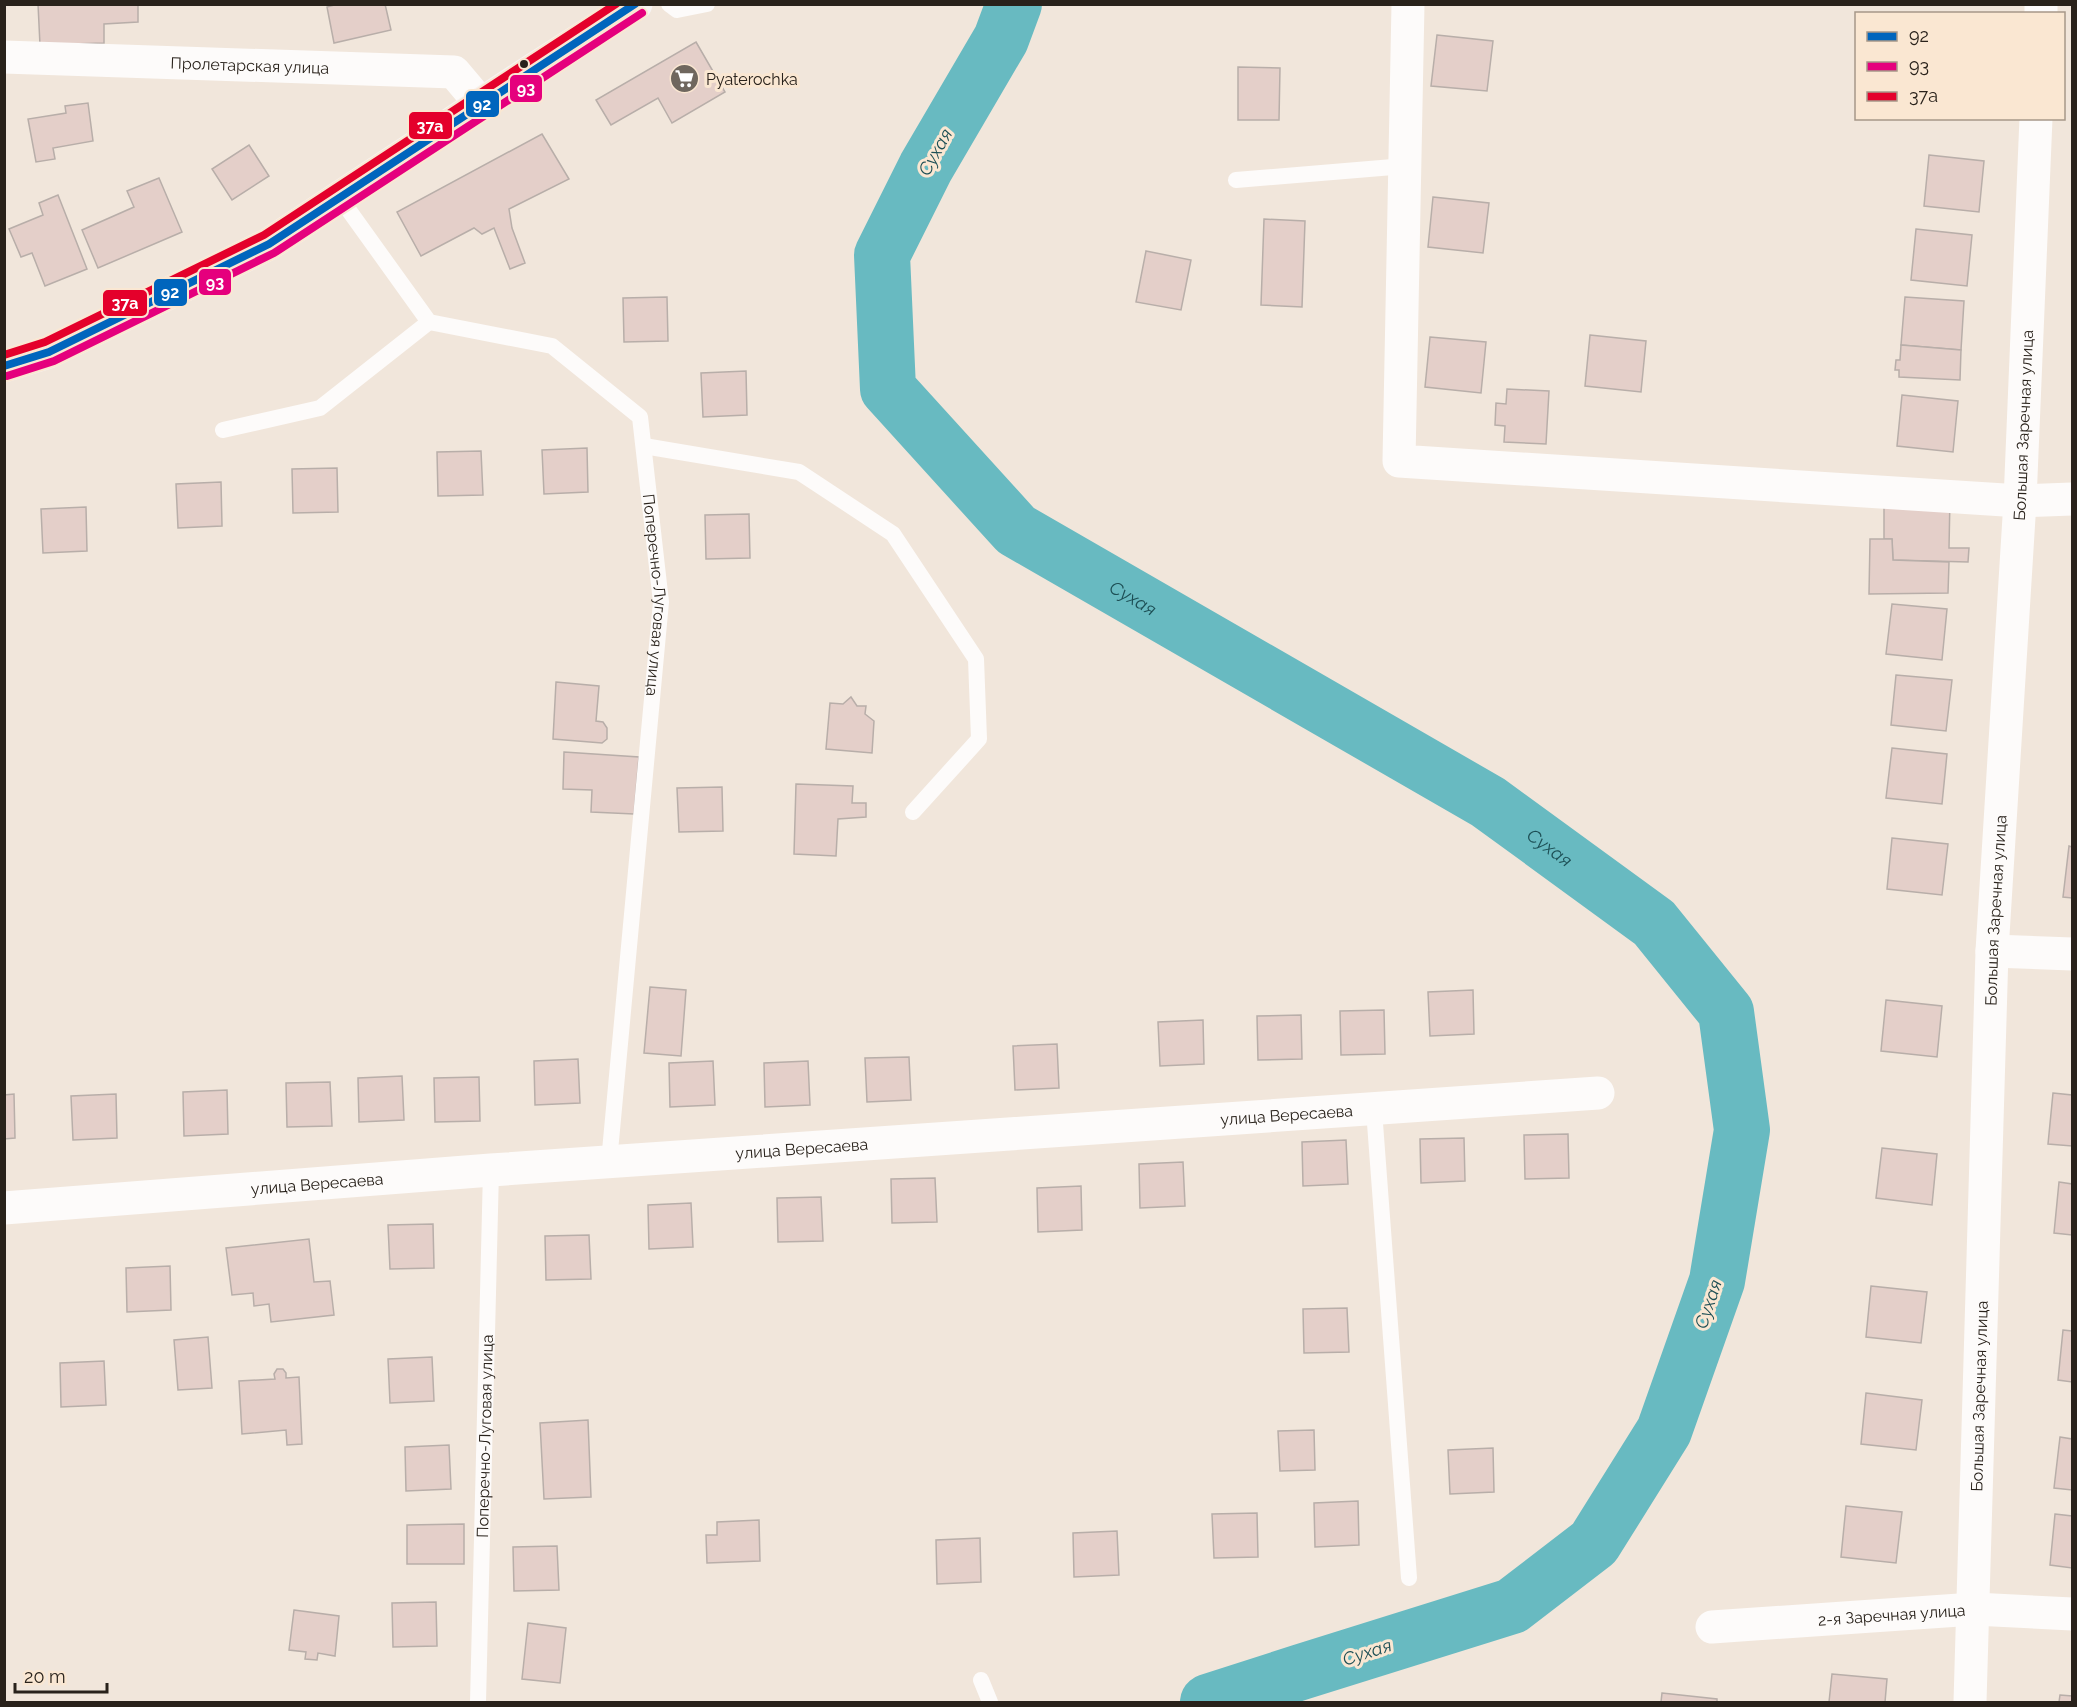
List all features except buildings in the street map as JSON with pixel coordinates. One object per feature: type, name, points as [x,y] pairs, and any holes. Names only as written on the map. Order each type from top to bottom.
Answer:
[{"type":"main road","points":[[4,366],[49,352],[269,244],[636,4]]},
{"type":"street","points":[[1408,4],[1400,461],[2020,501],[2073,499]]},
{"type":"street","name":"Пролетарская улица","points":[[4,57],[454,72],[481,104]]},
{"type":"street","name":"Большая Заречная улица","points":[[1970,1702],[1992,951],[2020,501],[2036,120]]},
{"type":"street","points":[[1992,951],[2073,954]]},
{"type":"street","name":"улица Вересаева","points":[[4,1208],[491,1170],[1598,1093]]},
{"type":"street","name":"2-я Заречная улица","points":[[1712,1627],[1974,1609],[2073,1614]]},
{"type":"lane","points":[[669,4],[677,10],[707,4]]},
{"type":"lane","points":[[1236,180],[1405,166]]},
{"type":"lane","points":[[223,430],[320,408],[429,322],[340,198]]},
{"type":"lane","name":"Поперечно-Луговая улица","points":[[429,322],[552,346],[640,417],[661,602],[609,1162]]},
{"type":"lane","points":[[644,446],[799,472],[893,534],[976,659],[979,739],[913,812]]},
{"type":"lane","points":[[1374,1110],[1410,1578]]},
{"type":"lane","name":"Поперечно-Луговая улица","points":[[478,1702],[491,1170]]},
{"type":"lane","points":[[981,1680],[990,1702]]},
{"type":"waterway","name":"Сухая","points":[[1014,4],[1001,39],[926,167],[882,255],[888,389],[1016,530],[1488,802],[1654,923],[1726,1012],[1742,1130],[1717,1281],[1664,1431],[1594,1543],[1512,1606],[1208,1702]]},
{"type":"transit line","name":"37а","points":[[4,355],[45,342],[264,235],[616,4]]},
{"type":"transit line","name":"92","points":[[4,366],[49,352],[269,244],[635,4]]},
{"type":"transit line","name":"93","points":[[7,376],[54,361],[274,253],[642,13]]},
{"type":"place","name":"Pyaterochka","points":[[685,79]]}]
